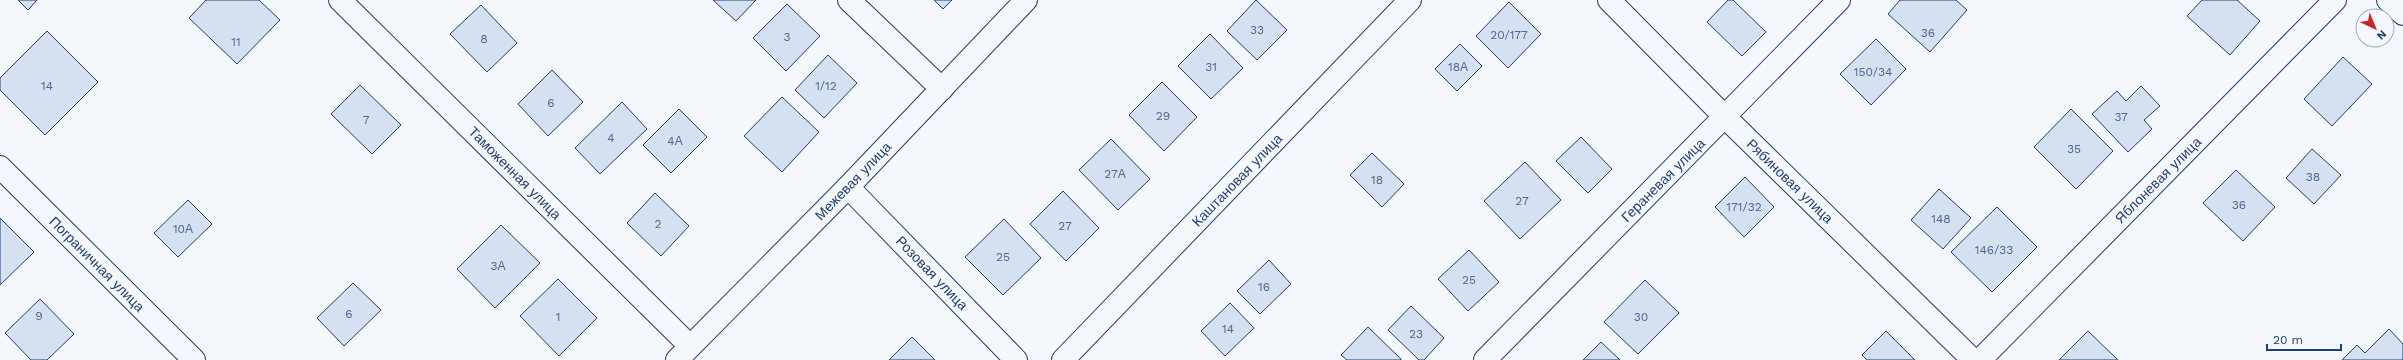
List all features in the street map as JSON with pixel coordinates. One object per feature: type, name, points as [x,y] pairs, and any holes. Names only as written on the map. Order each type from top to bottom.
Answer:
[{"type":"street","name":"Таможенная улица","points":[[340,0],[684,353]]},
{"type":"street","points":[[849,0],[942,89]]},
{"type":"street","name":"Межевая улица","points":[[684,353],[848,187],[1026,0]]},
{"type":"street","name":"Каштановая улица","points":[[1072,357],[1410,0]]},
{"type":"street","name":"Рябиновая улица","points":[[1609,0],[1725,117],[1973,360]]},
{"type":"street","name":"Гераневая улица","points":[[1485,360],[1839,0]]},
{"type":"street","name":"Яблоневая улица","points":[[1980,360],[2335,0]]},
{"type":"street","points":[[2388,0],[2403,14]]},
{"type":"street","name":"Пограничная улица","points":[[0,168],[194,360]]},
{"type":"street","name":"Розовая улица","points":[[848,187],[1016,360]]},
{"type":"building","points":[[18,0],[37,0],[28,10]]},
{"type":"building","points":[[206,0],[259,0],[280,20],[237,64],[189,18]]},
{"type":"building","points":[[713,0],[756,0],[736,21]]},
{"type":"building","points":[[934,0],[952,0],[943,9]]},
{"type":"building","points":[[1256,0],[1287,30],[1257,60],[1227,31]]},
{"type":"building","points":[[1728,0],[1733,0],[1766,32],[1742,56],[1707,22]]},
{"type":"building","points":[[1900,0],[1956,0],[1967,10],[1930,52],[1888,14]]},
{"type":"building","points":[[2202,0],[2237,0],[2260,21],[2230,55],[2187,16]]},
{"type":"building","points":[[1509,2],[1541,34],[1508,68],[1476,36]]},
{"type":"building","points":[[787,4],[820,36],[786,71],[753,38]]},
{"type":"building","points":[[481,5],[517,43],[487,72],[450,34]]},
{"type":"building","points":[[47,31],[98,82],[45,135],[0,90],[0,78]]},
{"type":"building","points":[[1210,34],[1243,68],[1211,99],[1178,66]]},
{"type":"building","points":[[1876,39],[1906,69],[1871,105],[1840,74]]},
{"type":"building","points":[[1460,44],[1482,66],[1457,91],[1435,69]]},
{"type":"building","points":[[828,55],[857,83],[824,118],[795,90]]},
{"type":"building","points":[[2343,57],[2372,84],[2332,126],[2304,99]]},
{"type":"building","points":[[552,70],[583,102],[548,136],[518,104]]},
{"type":"building","points":[[1162,82],[1197,117],[1164,151],[1129,115]]},
{"type":"building","points":[[360,85],[401,125],[372,154],[331,114]]},
{"type":"building","points":[[2141,86],[2160,106],[2144,120],[2152,129],[2128,152],[2092,114],[2117,91],[2126,101]]},
{"type":"building","points":[[782,97],[819,132],[782,172],[744,136]]},
{"type":"building","points":[[622,102],[647,129],[600,174],[575,148]]},
{"type":"building","points":[[679,109],[707,137],[671,173],[643,145]]},
{"type":"building","points":[[2071,109],[2113,151],[2076,189],[2034,147]]},
{"type":"building","points":[[1581,137],[1612,169],[1588,193],[1556,161]]},
{"type":"building","points":[[1111,139],[1150,179],[1118,210],[1079,170]]},
{"type":"building","points":[[2312,149],[2341,175],[2314,204],[2286,178]]},
{"type":"building","points":[[1372,153],[1404,184],[1382,207],[1350,175]]},
{"type":"building","points":[[1525,162],[1561,200],[1520,239],[1484,201]]},
{"type":"building","points":[[2236,170],[2275,207],[2243,241],[2203,203]]},
{"type":"building","points":[[1745,177],[1774,207],[1744,237],[1715,207]]},
{"type":"building","points":[[1939,189],[1971,218],[1943,249],[1911,220]]},
{"type":"building","points":[[1063,191],[1099,228],[1066,261],[1030,224]]},
{"type":"building","points":[[655,193],[689,226],[661,256],[627,223]]},
{"type":"building","points":[[188,200],[212,224],[178,257],[154,233]]},
{"type":"building","points":[[1997,207],[2037,247],[1992,292],[1951,252]]},
{"type":"building","points":[[0,218],[34,252],[0,285]]},
{"type":"building","points":[[1004,219],[1041,258],[1003,295],[965,257]]},
{"type":"building","points":[[501,225],[540,263],[495,308],[457,269]]},
{"type":"building","points":[[1469,250],[1499,282],[1468,311],[1438,279]]},
{"type":"building","points":[[1269,260],[1291,284],[1260,314],[1237,291]]},
{"type":"building","points":[[558,279],[597,318],[559,356],[520,316]]},
{"type":"building","points":[[1645,280],[1679,313],[1638,354],[1604,322]]},
{"type":"building","points":[[353,283],[381,310],[344,346],[317,318]]},
{"type":"building","points":[[40,299],[74,334],[47,360],[31,360],[5,333]]},
{"type":"building","points":[[1230,303],[1254,328],[1225,356],[1201,331]]},
{"type":"building","points":[[1411,306],[1444,338],[1424,360],[1419,360],[1388,330]]},
{"type":"building","points":[[1368,327],[1401,360],[1347,360],[1341,355]]},
{"type":"building","points":[[2389,329],[2403,344],[2403,360],[2342,360],[2357,345],[2365,353]]},
{"type":"building","points":[[1886,331],[1915,360],[1867,360],[1862,355]]},
{"type":"building","points":[[2088,331],[2118,360],[2059,360]]},
{"type":"building","points":[[912,337],[935,360],[889,360]]},
{"type":"building","points":[[1601,342],[1620,360],[1583,360]]}]
